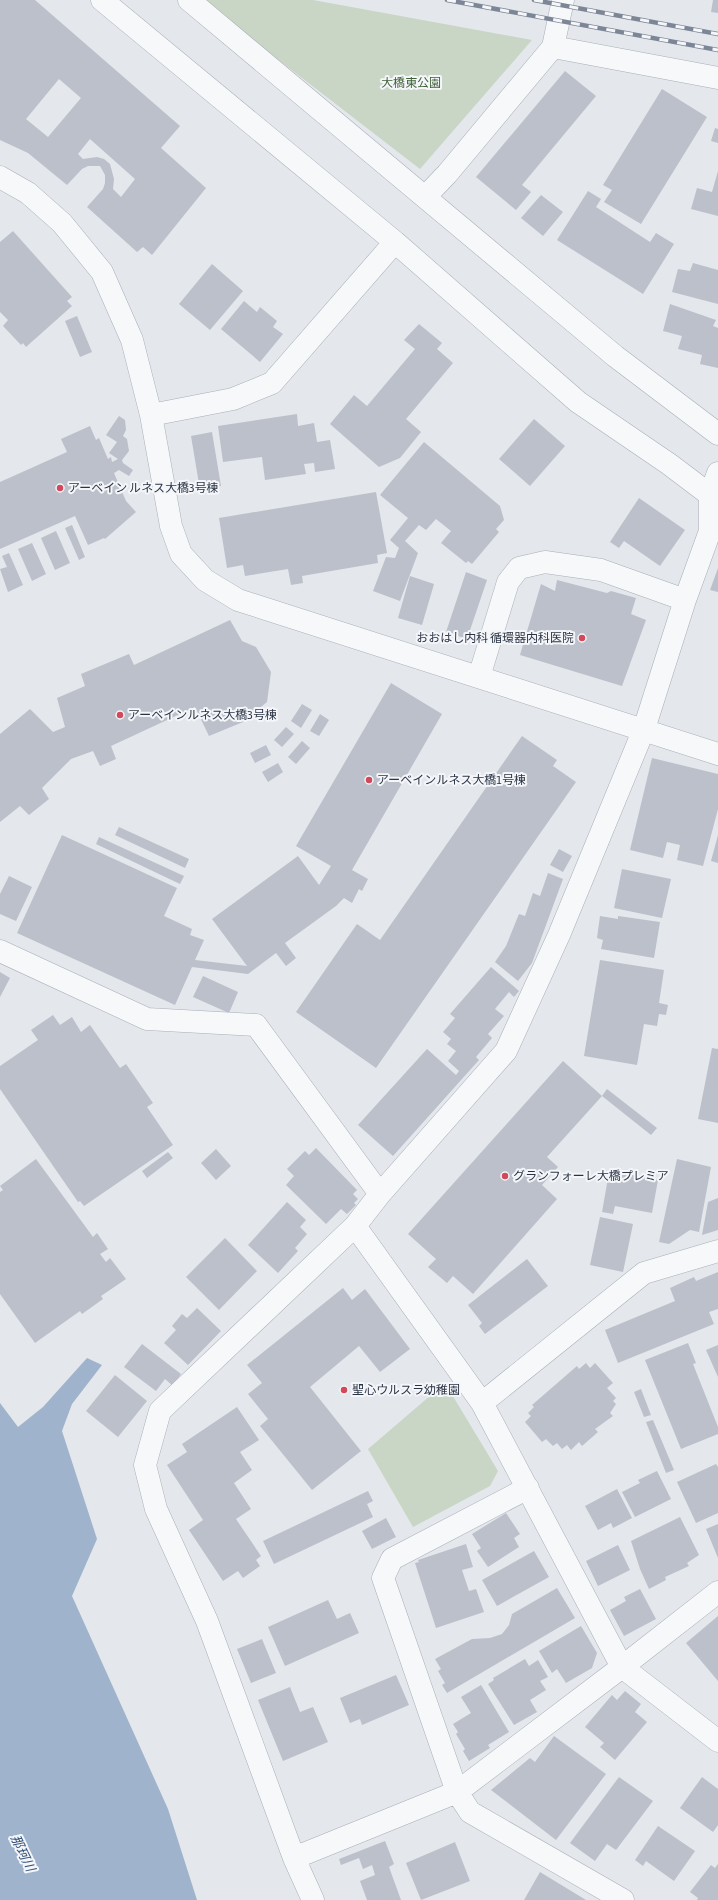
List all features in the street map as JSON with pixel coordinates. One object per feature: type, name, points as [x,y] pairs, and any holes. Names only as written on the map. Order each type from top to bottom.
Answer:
[{"type":"street","points":[[102,0],[395,242],[578,402],[714,497]]},
{"type":"street","points":[[189,0],[615,356],[718,434]]},
{"type":"street","points":[[425,197],[447,174],[553,47],[563,0]]},
{"type":"street","points":[[553,47],[718,78]]},
{"type":"street","points":[[0,177],[28,193],[62,223],[102,272],[132,340],[151,415],[171,526],[181,554],[205,580],[238,600],[718,754]]},
{"type":"street","points":[[151,415],[233,399],[272,383],[395,242]]},
{"type":"street","points":[[313,1900],[294,1858],[207,1621],[156,1509],[145,1465],[160,1411],[355,1226],[380,1194],[506,1051],[559,935],[644,729],[684,600],[710,531],[718,473]]},
{"type":"street","points":[[479,677],[508,582],[519,568],[545,562],[601,570],[684,600]]},
{"type":"street","points":[[0,951],[147,1019],[256,1025],[380,1194]]},
{"type":"street","points":[[355,1226],[482,1402],[622,1667],[718,1741]]},
{"type":"street","points":[[482,1402],[644,1273],[718,1251]]},
{"type":"street","points":[[528,1488],[392,1559],[383,1578],[457,1792],[470,1812],[623,1900]]},
{"type":"street","points":[[294,1858],[457,1792],[718,1592]]},
{"type":"green space","name":"大橋東公園","points":[[201,0],[313,0],[532,40],[420,169]]},
{"type":"green space","points":[[445,1383],[498,1471],[490,1486],[413,1527],[368,1449]]},
{"type":"water","name":"那珂川","points":[[87,1358],[102,1365],[72,1404],[62,1431],[97,1539],[72,1596],[168,1809],[197,1900],[0,1900],[0,1403],[18,1427],[43,1407]]},
{"type":"building","points":[[0,0],[35,0],[180,126],[161,148],[206,188],[152,255],[143,247],[137,252],[87,207],[103,189],[105,183],[105,175],[100,166],[88,166],[82,169],[67,185],[28,153],[0,140]],"holes":[[[59,79],[81,98],[48,137],[26,119]],[[90,139],[135,179],[121,197],[113,189],[114,179],[110,164],[104,159],[97,157],[83,159],[78,154]]]},
{"type":"building","points":[[713,0],[718,0],[718,13],[711,12]]},
{"type":"building","points":[[565,71],[596,96],[522,185],[531,192],[516,210],[476,177]]},
{"type":"building","points":[[662,89],[707,117],[641,224],[604,202],[612,190],[603,185]]},
{"type":"building","points":[[715,128],[718,129],[718,143],[711,141]]},
{"type":"building","points":[[718,171],[718,216],[691,209],[697,188],[712,192]]},
{"type":"building","points":[[588,191],[601,199],[596,207],[650,242],[656,233],[674,244],[643,294],[557,240]]},
{"type":"building","points":[[541,195],[563,212],[543,236],[521,218]]},
{"type":"building","points":[[13,231],[72,297],[67,301],[72,306],[26,347],[23,343],[21,345],[3,326],[8,320],[0,312],[0,242]]},
{"type":"building","points":[[693,263],[718,270],[718,304],[672,292],[678,269],[690,271]]},
{"type":"building","points":[[212,264],[243,291],[210,330],[179,304]]},
{"type":"building","points":[[244,301],[257,312],[260,307],[277,321],[273,327],[283,334],[260,362],[221,329]]},
{"type":"building","points":[[670,304],[716,320],[713,326],[718,328],[718,368],[700,364],[702,355],[678,349],[682,336],[663,331]]},
{"type":"building","points":[[77,316],[92,352],[80,357],[65,321]]},
{"type":"building","points":[[419,324],[442,343],[437,349],[453,363],[406,419],[421,432],[400,458],[379,467],[330,424],[354,395],[367,406],[415,349],[404,340]]},
{"type":"building","points":[[297,414],[298,426],[314,423],[317,442],[330,440],[335,469],[315,472],[314,463],[304,464],[306,474],[265,480],[262,457],[223,462],[218,426]]},
{"type":"building","name":"アーベイン ルネス大橋3号棟","points":[[119,416],[125,420],[126,430],[123,436],[127,439],[129,451],[122,460],[123,463],[133,470],[129,476],[119,470],[114,473],[126,501],[136,512],[105,539],[104,538],[88,545],[75,516],[0,549],[0,482],[67,452],[61,439],[90,426],[96,440],[99,438],[108,459],[111,457],[112,462],[118,459],[109,453],[117,442],[106,435]]},
{"type":"building","points":[[534,419],[565,446],[530,486],[499,459]]},
{"type":"building","points":[[212,432],[221,486],[200,490],[191,436]]},
{"type":"building","points":[[424,442],[500,506],[504,520],[496,529],[499,532],[472,564],[468,561],[466,563],[441,543],[451,531],[436,519],[426,530],[419,525],[405,541],[418,553],[400,601],[373,591],[386,557],[395,558],[399,548],[390,540],[408,518],[380,495]]},
{"type":"building","points":[[376,492],[387,553],[377,555],[378,563],[302,576],[303,583],[291,585],[288,569],[245,576],[243,565],[227,568],[219,518]]},
{"type":"building","points":[[639,498],[685,530],[660,566],[624,541],[619,548],[610,542]]},
{"type":"building","points":[[72,525],[85,557],[79,560],[65,528]]},
{"type":"building","points":[[56,531],[70,563],[55,570],[41,538]]},
{"type":"building","points":[[32,543],[46,574],[32,581],[18,549]]},
{"type":"building","points":[[9,553],[23,585],[8,592],[0,569],[7,567],[2,556]]},
{"type":"building","points":[[718,568],[718,592],[710,590]]},
{"type":"building","points":[[466,572],[487,580],[467,639],[446,632]]},
{"type":"building","points":[[410,576],[434,584],[422,625],[398,618]]},
{"type":"building","name":"おおはし内科 循環器内科医院","points":[[557,580],[607,593],[611,591],[636,598],[631,614],[646,620],[622,686],[520,655],[541,584],[555,591]]},
{"type":"building","name":"アーベインルネス大橋3号棟","points":[[230,620],[242,641],[256,647],[271,672],[267,702],[243,722],[209,736],[195,707],[111,746],[116,759],[100,766],[93,751],[71,759],[42,788],[49,799],[29,815],[20,806],[0,822],[0,734],[30,709],[53,732],[65,727],[57,698],[85,686],[81,674],[129,654],[134,665]]},
{"type":"building","points":[[391,683],[442,714],[352,870],[368,879],[362,891],[359,889],[352,903],[344,898],[336,906],[285,943],[296,958],[286,966],[276,953],[248,974],[192,967],[175,1005],[17,933],[62,835],[177,888],[164,916],[192,929],[190,935],[204,940],[195,960],[247,966],[212,919],[298,856],[319,885],[331,866],[296,846]]},
{"type":"building","points":[[302,704],[312,710],[301,728],[291,721]]},
{"type":"building","points":[[320,714],[329,720],[319,736],[310,731]]},
{"type":"building","points":[[286,727],[294,734],[282,747],[274,740]]},
{"type":"building","points":[[522,736],[557,760],[553,766],[576,782],[376,1068],[296,1012],[357,924],[380,940]]},
{"type":"building","points":[[302,741],[310,748],[296,764],[288,757]]},
{"type":"building","points":[[266,745],[271,755],[255,763],[250,753]]},
{"type":"building","points":[[652,758],[718,774],[718,809],[703,866],[677,860],[680,845],[667,842],[663,858],[630,850]]},
{"type":"building","points":[[278,763],[283,772],[268,782],[262,772]]},
{"type":"building","points":[[119,827],[189,859],[185,868],[115,835]]},
{"type":"building","points":[[718,835],[718,863],[711,861]]},
{"type":"building","points":[[99,837],[184,876],[180,884],[96,844]]},
{"type":"building","points":[[559,849],[572,856],[563,872],[550,865]]},
{"type":"building","points":[[622,869],[671,879],[662,918],[614,908]]},
{"type":"building","points":[[548,873],[563,879],[532,963],[518,981],[495,962],[506,946],[519,914],[525,916],[533,893],[540,896]]},
{"type":"building","points":[[9,876],[32,887],[16,921],[0,914],[0,894]]},
{"type":"building","points":[[600,916],[618,919],[618,916],[660,922],[654,958],[601,949],[603,940],[597,938]]},
{"type":"building","points":[[600,960],[664,970],[659,1003],[668,1005],[666,1015],[659,1014],[657,1026],[644,1024],[637,1065],[584,1056]]},
{"type":"building","points":[[491,967],[519,991],[514,997],[509,992],[495,1009],[504,1016],[488,1034],[492,1038],[476,1057],[479,1060],[393,1156],[358,1125],[427,1049],[456,1075],[459,1071],[448,1061],[456,1051],[447,1044],[451,1039],[443,1032],[455,1018],[450,1014]]},
{"type":"building","points":[[0,972],[10,978],[0,997]]},
{"type":"building","points":[[203,976],[238,992],[229,1013],[193,997]]},
{"type":"building","points":[[53,1015],[60,1025],[72,1017],[81,1032],[90,1025],[120,1068],[126,1064],[153,1103],[147,1107],[173,1145],[84,1206],[80,1201],[78,1202],[0,1089],[0,1066],[38,1040],[31,1030]]},
{"type":"building","points":[[712,1048],[718,1049],[718,1123],[698,1119]]},
{"type":"building","name":"グランフォーレ大橋プレミア","points":[[563,1061],[602,1096],[547,1157],[558,1167],[542,1185],[557,1199],[473,1294],[453,1276],[447,1283],[428,1267],[436,1259],[408,1234]]},
{"type":"building","points":[[607,1089],[657,1128],[651,1135],[602,1096]]},
{"type":"building","points":[[316,1148],[357,1190],[353,1194],[358,1199],[354,1203],[356,1205],[347,1214],[341,1209],[326,1224],[286,1185],[294,1176],[287,1169],[305,1151],[309,1155]]},
{"type":"building","points":[[216,1149],[231,1166],[216,1180],[201,1163]]},
{"type":"building","points":[[168,1152],[173,1158],[147,1178],[142,1171]]},
{"type":"building","points":[[36,1159],[93,1237],[97,1233],[108,1249],[100,1254],[106,1262],[110,1258],[126,1279],[101,1296],[103,1299],[82,1314],[80,1311],[35,1343],[0,1294],[0,1192],[3,1190],[0,1186]]},
{"type":"building","points":[[677,1159],[711,1167],[699,1232],[690,1230],[669,1244],[659,1242]]},
{"type":"building","points":[[622,1173],[658,1180],[652,1213],[615,1206],[613,1214],[602,1212],[608,1178],[620,1180]]},
{"type":"building","points":[[718,1198],[718,1230],[702,1235],[708,1202]]},
{"type":"building","points":[[287,1202],[306,1220],[300,1227],[307,1234],[295,1248],[298,1251],[278,1273],[248,1245]]},
{"type":"building","points":[[600,1217],[633,1224],[623,1272],[590,1265]]},
{"type":"building","points":[[225,1238],[257,1271],[219,1310],[186,1277]]},
{"type":"building","points":[[527,1259],[548,1286],[485,1334],[479,1326],[482,1323],[468,1305]]},
{"type":"building","points":[[718,1272],[718,1309],[709,1312],[714,1324],[618,1363],[605,1330],[675,1301],[670,1288],[694,1277],[696,1281]]},
{"type":"building","points":[[343,1288],[352,1300],[365,1289],[410,1349],[380,1372],[359,1346],[310,1387],[361,1451],[312,1490],[260,1426],[268,1419],[248,1394],[262,1383],[247,1365]]},
{"type":"building","points":[[197,1308],[221,1331],[188,1365],[164,1343],[176,1330],[172,1326],[182,1314],[187,1318]]},
{"type":"building","points":[[688,1343],[696,1363],[693,1364],[718,1427],[718,1434],[681,1449],[645,1360]]},
{"type":"building","points":[[142,1344],[181,1374],[173,1386],[165,1379],[156,1391],[124,1367]]},
{"type":"building","points":[[718,1345],[718,1377],[706,1350]]},
{"type":"building","points":[[586,1363],[590,1368],[595,1363],[613,1383],[607,1388],[616,1398],[613,1401],[616,1404],[610,1413],[613,1416],[595,1429],[598,1432],[582,1446],[579,1442],[571,1450],[567,1445],[562,1449],[557,1443],[553,1446],[546,1439],[542,1442],[525,1422],[531,1416],[528,1413],[534,1407],[532,1405],[577,1366],[579,1369]]},
{"type":"building","points":[[115,1375],[147,1401],[118,1437],[86,1411]]},
{"type":"building","points":[[641,1389],[651,1415],[644,1417],[634,1392]]},
{"type":"building","points":[[237,1407],[259,1440],[240,1452],[252,1470],[234,1483],[251,1509],[236,1519],[261,1556],[256,1560],[260,1566],[243,1578],[238,1571],[223,1581],[189,1530],[203,1520],[167,1465],[187,1452],[182,1444]]},
{"type":"building","points":[[653,1420],[674,1470],[666,1473],[646,1422]]},
{"type":"building","points":[[716,1464],[718,1467],[718,1513],[696,1523],[677,1482]]},
{"type":"building","points":[[657,1471],[671,1499],[635,1517],[622,1492],[640,1483],[638,1480]]},
{"type":"building","points":[[617,1489],[632,1518],[613,1528],[611,1523],[598,1530],[585,1506]]},
{"type":"building","points":[[368,1491],[373,1501],[367,1504],[373,1517],[274,1564],[263,1541]]},
{"type":"building","points":[[506,1513],[520,1534],[514,1538],[519,1547],[488,1567],[477,1551],[481,1548],[472,1534]]},
{"type":"building","points":[[680,1517],[699,1555],[687,1563],[689,1566],[665,1577],[666,1580],[649,1589],[640,1569],[631,1541]]},
{"type":"building","points":[[386,1518],[396,1537],[372,1549],[362,1531]]},
{"type":"building","points":[[718,1524],[718,1558],[706,1529]]},
{"type":"building","points":[[466,1544],[473,1567],[462,1570],[469,1591],[476,1589],[484,1612],[436,1628],[415,1563],[419,1562],[418,1560]]},
{"type":"building","points":[[618,1545],[630,1570],[598,1586],[586,1561]]},
{"type":"building","points":[[534,1551],[549,1577],[497,1606],[482,1580]]},
{"type":"building","points":[[557,1588],[575,1618],[447,1693],[442,1685],[445,1683],[438,1671],[441,1669],[435,1659],[472,1639],[490,1638],[502,1634],[509,1625],[512,1614]]},
{"type":"building","points":[[640,1589],[656,1619],[624,1636],[610,1610],[626,1601],[624,1597]]},
{"type":"building","points":[[328,1600],[337,1619],[350,1613],[359,1633],[285,1666],[268,1627]]},
{"type":"building","points":[[718,1616],[718,1681],[686,1643]]},
{"type":"building","points":[[581,1626],[597,1653],[592,1668],[566,1683],[557,1669],[552,1673],[539,1651]]},
{"type":"building","points":[[262,1639],[276,1673],[251,1683],[237,1649]]},
{"type":"building","points":[[525,1659],[529,1666],[538,1660],[548,1677],[540,1681],[546,1690],[530,1700],[537,1712],[514,1725],[488,1684],[494,1680],[493,1678]]},
{"type":"building","points":[[396,1675],[409,1705],[362,1725],[360,1719],[350,1723],[340,1698]]},
{"type":"building","points":[[481,1685],[509,1732],[488,1745],[490,1748],[469,1761],[463,1751],[465,1749],[456,1734],[458,1732],[453,1724],[471,1713],[461,1697]]},
{"type":"building","points":[[290,1687],[300,1712],[313,1707],[328,1742],[283,1761],[258,1700]]},
{"type":"building","points":[[625,1691],[641,1704],[635,1712],[647,1722],[615,1760],[600,1747],[604,1743],[585,1727],[612,1695],[617,1700]]},
{"type":"building","points":[[554,1736],[606,1774],[556,1840],[491,1790],[530,1758],[535,1762]]},
{"type":"building","points":[[619,1777],[653,1801],[616,1850],[607,1844],[595,1861],[570,1843]]},
{"type":"building","points":[[702,1777],[718,1789],[718,1825],[713,1832],[680,1808]]},
{"type":"building","points":[[658,1826],[695,1851],[674,1881],[646,1861],[643,1866],[635,1860]]},
{"type":"building","points":[[385,1841],[394,1864],[389,1867],[401,1900],[367,1900],[360,1881],[375,1875],[372,1865],[363,1869],[359,1858],[341,1865],[339,1859]]},
{"type":"building","points":[[455,1842],[470,1881],[421,1900],[406,1863]]},
{"type":"building","points":[[718,1864],[718,1900],[697,1900],[698,1898],[690,1892],[711,1865],[715,1868]]},
{"type":"building","points":[[540,1872],[586,1900],[524,1900]]},
{"type":"railway","points":[[447,0],[718,50]]},
{"type":"railway","points":[[534,0],[718,34]]},
{"type":"place","name":"アーベイン ルネス大橋3号棟","points":[[60,488]]},
{"type":"place","name":"おおはし内科 循環器内科医院","points":[[582,638]]},
{"type":"place","name":"アーベインルネス大橋3号棟","points":[[120,715]]},
{"type":"place","name":"アーベインルネス大橋1号棟","points":[[369,780]]},
{"type":"place","name":"グランフォーレ大橋プレミア","points":[[505,1176]]},
{"type":"place","name":"聖心ウルスラ幼稚園","points":[[344,1390]]}]
